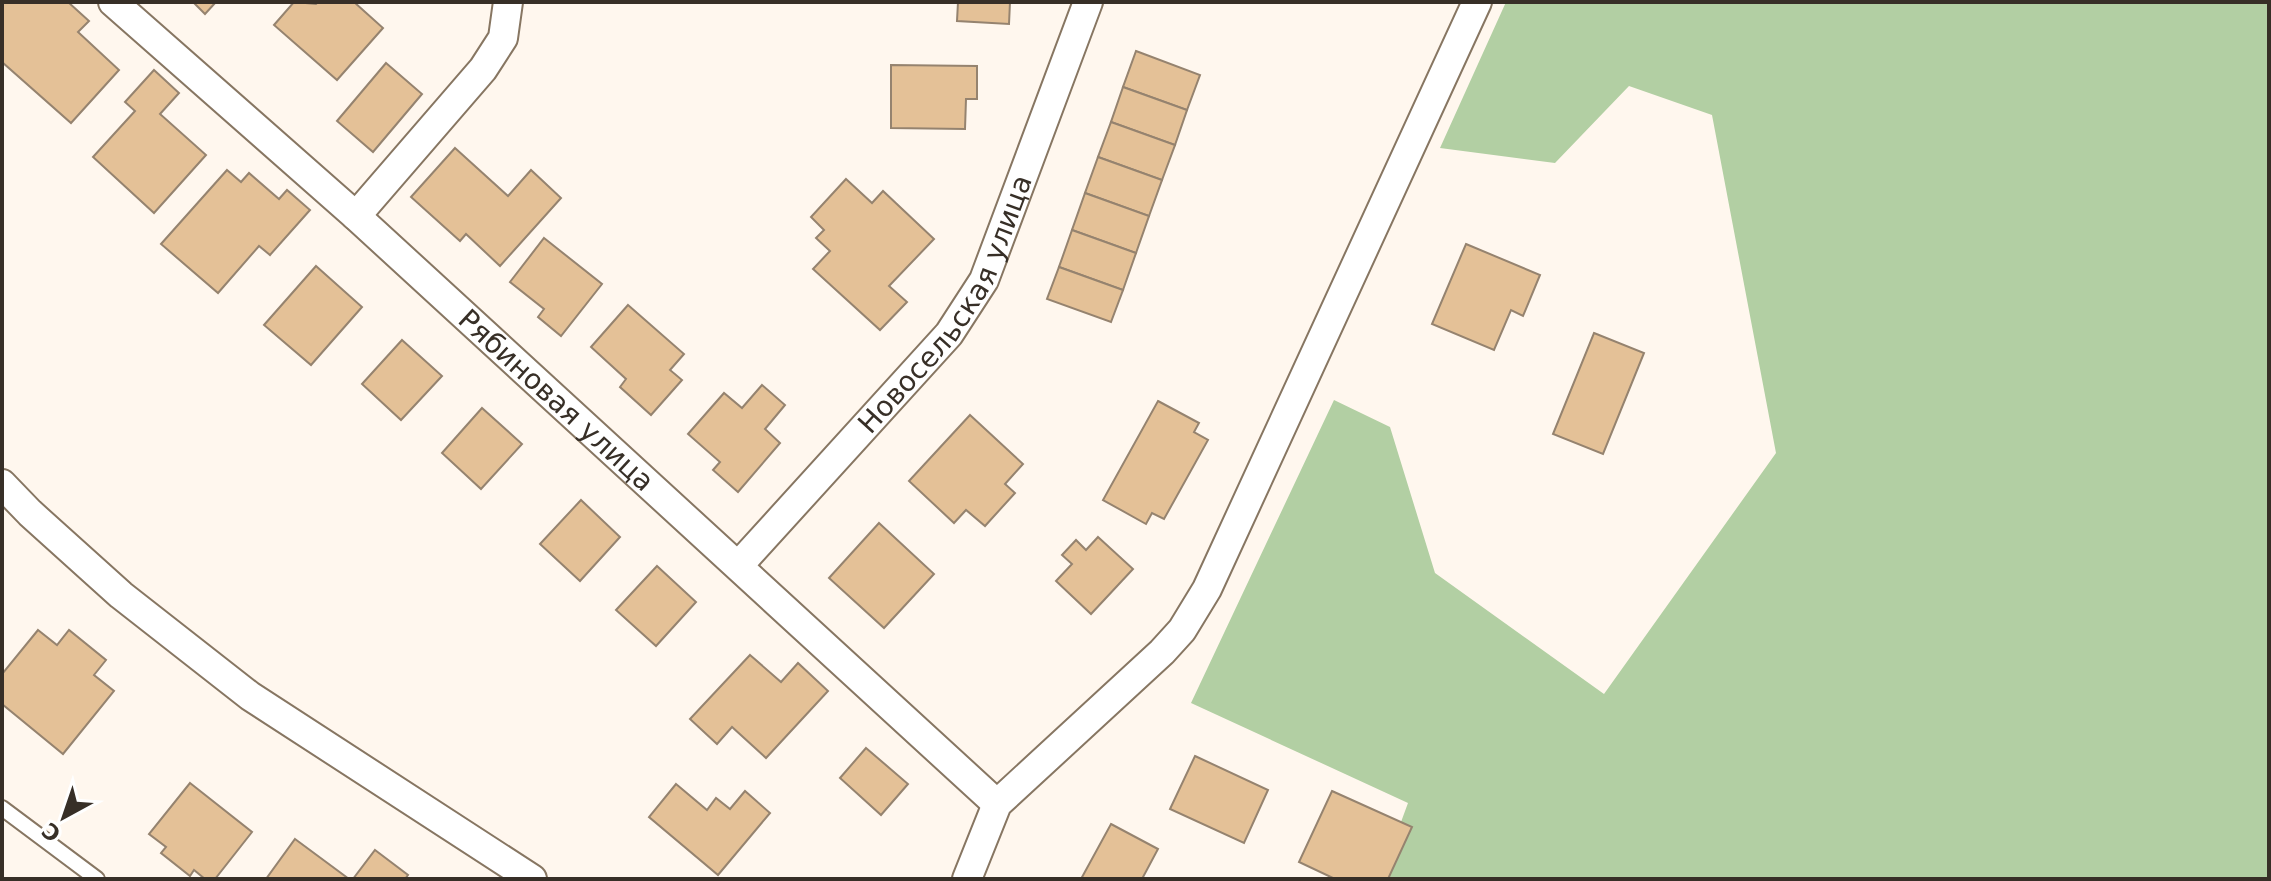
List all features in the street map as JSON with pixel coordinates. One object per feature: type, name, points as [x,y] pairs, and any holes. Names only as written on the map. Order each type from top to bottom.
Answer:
[{"type":"street","name":"Рябиновая улица","points":[[113,2],[356,216],[997,804]]},
{"type":"street","points":[[356,216],[483,69],[503,38],[508,2]]},
{"type":"street","name":"Новосельская улица","points":[[739,565],[949,334],[984,280],[1088,2]]},
{"type":"street","points":[[967,879],[997,804],[1162,652],[1182,630],[1207,589],[1257,474],[1415,141],[1477,2]]},
{"type":"street","points":[[2,484],[121,595],[250,696],[532,879]]},
{"type":"lane","points":[[2,808],[97,879]]},
{"type":"green space","points":[[1506,2],[2269,2],[2269,879],[1380,879],[1408,803],[1191,703],[1334,400],[1390,427],[1435,573],[1604,694],[1776,453],[1712,115],[1629,86],[1555,163],[1440,148]]},
{"type":"building","points":[[2,2],[68,2],[89,21],[78,32],[119,70],[71,123],[2,62]]},
{"type":"building","points":[[193,2],[216,2],[205,14]]},
{"type":"building","points":[[294,2],[354,2],[383,28],[337,80],[274,25]]},
{"type":"building","points":[[958,2],[1010,2],[1009,24],[957,21]]},
{"type":"building","points":[[1136,51],[1200,75],[1187,110],[1123,87]]},
{"type":"building","points":[[386,63],[422,94],[373,152],[337,121]]},
{"type":"building","points":[[891,65],[977,66],[977,99],[966,99],[965,129],[891,128]]},
{"type":"building","points":[[154,70],[179,93],[160,114],[206,155],[154,213],[93,157],[135,111],[125,102]]},
{"type":"building","points":[[1123,87],[1187,110],[1175,145],[1111,122]]},
{"type":"building","points":[[1111,122],[1175,145],[1162,180],[1098,157]]},
{"type":"building","points":[[455,148],[508,196],[531,170],[561,198],[500,266],[466,234],[460,241],[411,197]]},
{"type":"building","points":[[1098,157],[1162,180],[1149,216],[1085,193]]},
{"type":"building","points":[[227,170],[241,182],[249,173],[279,199],[287,190],[310,210],[270,255],[259,246],[218,293],[161,244]]},
{"type":"building","points":[[846,179],[872,203],[883,191],[934,239],[889,286],[907,302],[880,330],[813,269],[830,251],[816,238],[824,230],[811,217]]},
{"type":"building","points":[[1085,193],[1149,216],[1136,253],[1072,230]]},
{"type":"building","points":[[1072,230],[1136,253],[1123,290],[1059,267]]},
{"type":"building","points":[[544,238],[602,284],[561,336],[538,317],[544,309],[510,282]]},
{"type":"building","points":[[1466,244],[1540,275],[1523,316],[1511,310],[1494,350],[1432,324]]},
{"type":"building","points":[[316,266],[362,307],[311,365],[264,325]]},
{"type":"building","points":[[1059,267],[1123,290],[1111,322],[1047,299]]},
{"type":"building","points":[[628,305],[684,354],[670,370],[682,380],[651,415],[620,387],[626,379],[591,347]]},
{"type":"building","points":[[1594,333],[1644,353],[1603,454],[1553,434]]},
{"type":"building","points":[[402,340],[442,376],[401,420],[362,384]]},
{"type":"building","points":[[762,385],[785,405],[765,429],[780,443],[738,492],[713,470],[720,462],[688,434],[724,393],[742,408]]},
{"type":"building","points":[[1158,401],[1199,423],[1194,432],[1208,440],[1164,519],[1152,513],[1146,524],[1103,500]]},
{"type":"building","points":[[482,408],[522,444],[481,489],[442,453]]},
{"type":"building","points":[[970,415],[1023,464],[1005,484],[1015,493],[985,526],[966,510],[954,523],[909,481]]},
{"type":"building","points":[[581,500],[620,537],[580,581],[540,544]]},
{"type":"building","points":[[879,523],[934,574],[884,628],[829,578]]},
{"type":"building","points":[[1098,537],[1133,569],[1091,614],[1056,581],[1072,564],[1062,555],[1076,540],[1086,550]]},
{"type":"building","points":[[657,566],[696,602],[656,646],[616,610]]},
{"type":"building","points":[[38,630],[57,645],[69,630],[106,660],[94,675],[114,691],[63,754],[2,704],[2,674]]},
{"type":"building","points":[[750,655],[781,682],[798,663],[828,691],[766,758],[732,727],[717,744],[690,719]]},
{"type":"building","points":[[866,748],[908,784],[881,815],[840,778]]},
{"type":"building","points":[[1195,756],[1268,790],[1244,843],[1170,809]]},
{"type":"building","points":[[190,783],[252,832],[215,879],[205,879],[194,870],[190,876],[161,853],[166,847],[149,834]]},
{"type":"building","points":[[676,784],[707,810],[716,798],[730,809],[745,791],[770,813],[718,875],[649,817]]},
{"type":"building","points":[[1332,791],[1412,827],[1388,879],[1335,879],[1299,862]]},
{"type":"building","points":[[1111,824],[1158,849],[1142,879],[1081,879]]},
{"type":"building","points":[[295,839],[349,879],[266,879]]},
{"type":"building","points":[[375,850],[408,875],[405,879],[353,879]]}]
